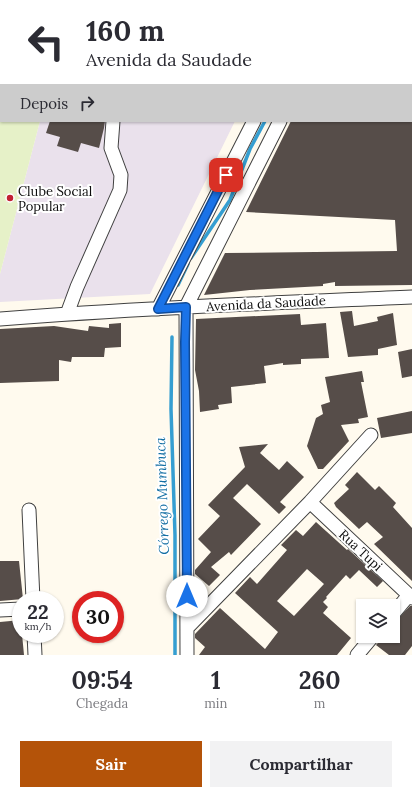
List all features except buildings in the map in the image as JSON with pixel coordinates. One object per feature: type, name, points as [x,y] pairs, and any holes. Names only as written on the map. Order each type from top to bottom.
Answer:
[{"type":"street","points":[[67,314],[77,287],[120,190],[121,175],[112,148],[113,122]]},
{"type":"street","points":[[162,309],[254,122]]},
{"type":"street","points":[[187,655],[184,307],[279,122]]},
{"type":"street","name":"Avenida da Saudade","points":[[0,319],[184,307],[412,297]]},
{"type":"street","points":[[187,628],[310,502],[371,435]]},
{"type":"street","name":"Rua Tupi","points":[[310,502],[411,596]]},
{"type":"street","points":[[29,510],[33,591]]},
{"type":"street","points":[[400,607],[411,596]]},
{"type":"street","points":[[0,610],[12,609]]},
{"type":"street","points":[[34,643],[35,655]]},
{"type":"street","points":[[357,655],[368,643]]},
{"type":"shaded area","points":[[40,122],[235,122],[150,294],[0,302],[0,274]]},
{"type":"green space","name":"Clube Social Popular","points":[[0,122],[40,122],[0,274]]},
{"type":"waterway","name":"Córrego Mumbuca","points":[[191,258],[230,200],[250,149],[264,122]]},
{"type":"waterway","name":"Córrego Mumbuca","points":[[178,285],[188,264]]},
{"type":"waterway","name":"Córrego Mumbuca","points":[[172,337],[171,409],[175,535],[175,655]]},
{"type":"place","name":"Clube Social Popular","points":[[10,198]]},
{"type":"route","points":[[187,596],[186,307],[158,309],[226,175]]}]
